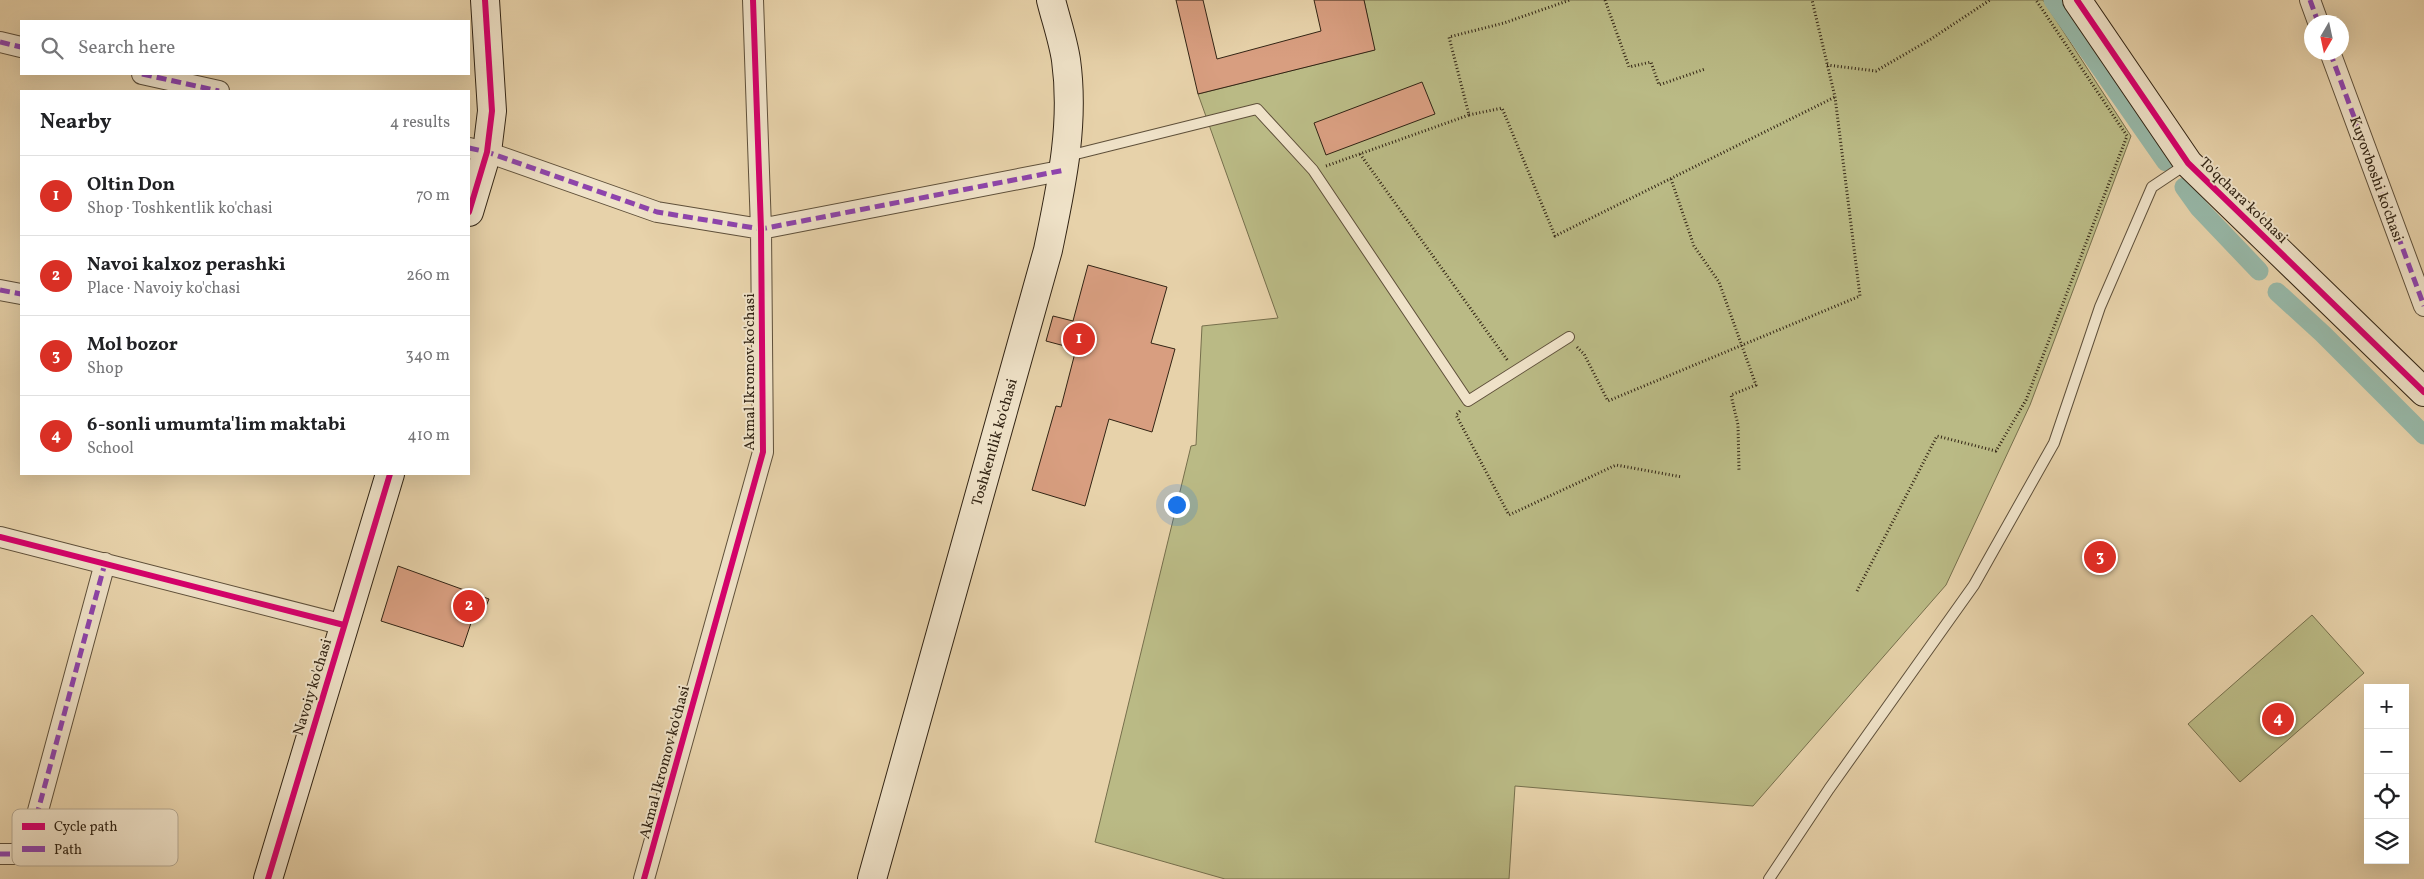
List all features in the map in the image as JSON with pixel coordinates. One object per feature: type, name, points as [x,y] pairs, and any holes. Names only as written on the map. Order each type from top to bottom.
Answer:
[{"type":"street","points":[[470,205],[478,150],[492,111],[485,0]]},
{"type":"street","name":"Akmal Ikromov ko'chasi","points":[[644,879],[763,452],[761,229],[753,0]]},
{"type":"street","name":"Toshkentlik ko'chasi","points":[[872,879],[1048,250],[1066,163],[1069,128],[1066,60],[1051,0]]},
{"type":"street","name":"To'qchara ko'chasi","points":[[2077,0],[2188,162],[2424,392]]},
{"type":"street","points":[[2310,0],[2315,15]]},
{"type":"street","points":[[0,42],[20,46]]},
{"type":"street","name":"Kuyovboshi ko'chasi","points":[[2333,60],[2424,306]]},
{"type":"street","points":[[147,75],[214,90]]},
{"type":"street","points":[[478,150],[656,212],[761,229],[1066,163]]},
{"type":"street","points":[[0,290],[20,294]]},
{"type":"street","name":"Navoiy ko'chasi","points":[[268,879],[390,475]]},
{"type":"street","points":[[0,537],[105,562],[344,624]]},
{"type":"street","points":[[38,809],[105,562]]},
{"type":"lane","points":[[1066,163],[1258,109],[1313,170],[1468,401],[1569,337]]},
{"type":"lane","points":[[1769,879],[1829,790],[1979,577],[2054,443],[2100,307],[2152,187],[2188,162]]},
{"type":"path","points":[[1470,115],[1449,37],[1504,23],[1570,0]]},
{"type":"path","points":[[1605,0],[1629,66],[1651,62],[1659,85],[1706,69]]},
{"type":"path","points":[[1569,337],[1584,354],[1608,401],[1860,296],[1835,97],[1812,0]]},
{"type":"path","points":[[1827,65],[1876,71],[1931,39],[1990,0]]},
{"type":"path","points":[[1857,591],[1937,436],[1996,451],[2026,400],[2127,136],[2036,0]]},
{"type":"path","points":[[1313,170],[1470,115],[1502,108],[1555,236],[1835,97]]},
{"type":"path","points":[[1360,154],[1515,372]]},
{"type":"path","points":[[1672,179],[1694,246],[1720,282],[1756,385],[1731,395],[1738,425],[1739,471]]},
{"type":"path","points":[[1468,401],[1456,415],[1510,516],[1616,465],[1682,477]]},
{"type":"green space","points":[[1364,0],[2043,0],[2131,136],[2030,405],[1946,585],[1753,806],[1515,786],[1509,879],[1225,879],[1095,842],[1191,446],[1196,445],[1202,326],[1278,318],[1198,94],[1374,50]]},
{"type":"green space","points":[[2312,615],[2364,673],[2240,782],[2188,724]]},
{"type":"building","points":[[1176,0],[1203,0],[1217,59],[1321,31],[1314,0],[1364,0],[1375,50],[1198,94]]},
{"type":"building","points":[[1422,82],[1435,114],[1326,155],[1314,123]]},
{"type":"building","points":[[1088,265],[1167,287],[1151,343],[1175,349],[1152,432],[1109,419],[1085,506],[1032,490],[1056,406],[1061,407],[1076,349],[1046,341],[1053,316],[1073,321]]},
{"type":"building","points":[[398,566],[489,599],[482,616],[474,614],[463,647],[381,621]]},
{"type":"waterway","points":[[2053,0],[2166,162]]},
{"type":"waterway","points":[[2184,187],[2199,208],[2259,271]]},
{"type":"waterway","points":[[2277,292],[2323,334],[2424,435]]},
{"type":"marked path","points":[[2310,0],[2315,15]]},
{"type":"marked path","points":[[0,42],[20,47]]},
{"type":"marked path","points":[[2333,60],[2424,306]]},
{"type":"marked path","points":[[147,75],[214,90]]},
{"type":"marked path","points":[[470,148],[487,152],[657,212],[761,229],[1065,170]]},
{"type":"marked path","points":[[0,290],[20,294]]},
{"type":"marked path","points":[[38,809],[105,563]]},
{"type":"marked path","points":[[0,854],[12,854]]},
{"type":"cycle path","points":[[470,209],[487,152],[492,111],[485,0]]},
{"type":"cycle path","points":[[644,879],[763,452],[761,229],[753,0]]},
{"type":"cycle path","points":[[2077,0],[2188,163],[2424,392]]},
{"type":"cycle path","points":[[268,879],[390,475]]},
{"type":"cycle path","points":[[0,537],[344,625]]},
{"type":"place","name":"Oltin Don","points":[[1079,339]]},
{"type":"place","name":"Mol bozor","points":[[2100,557]]},
{"type":"place","name":"Navoi kalxoz perashki","points":[[469,606]]},
{"type":"place","name":"6-sonli umumta'lim maktabi","points":[[2278,719]]}]
